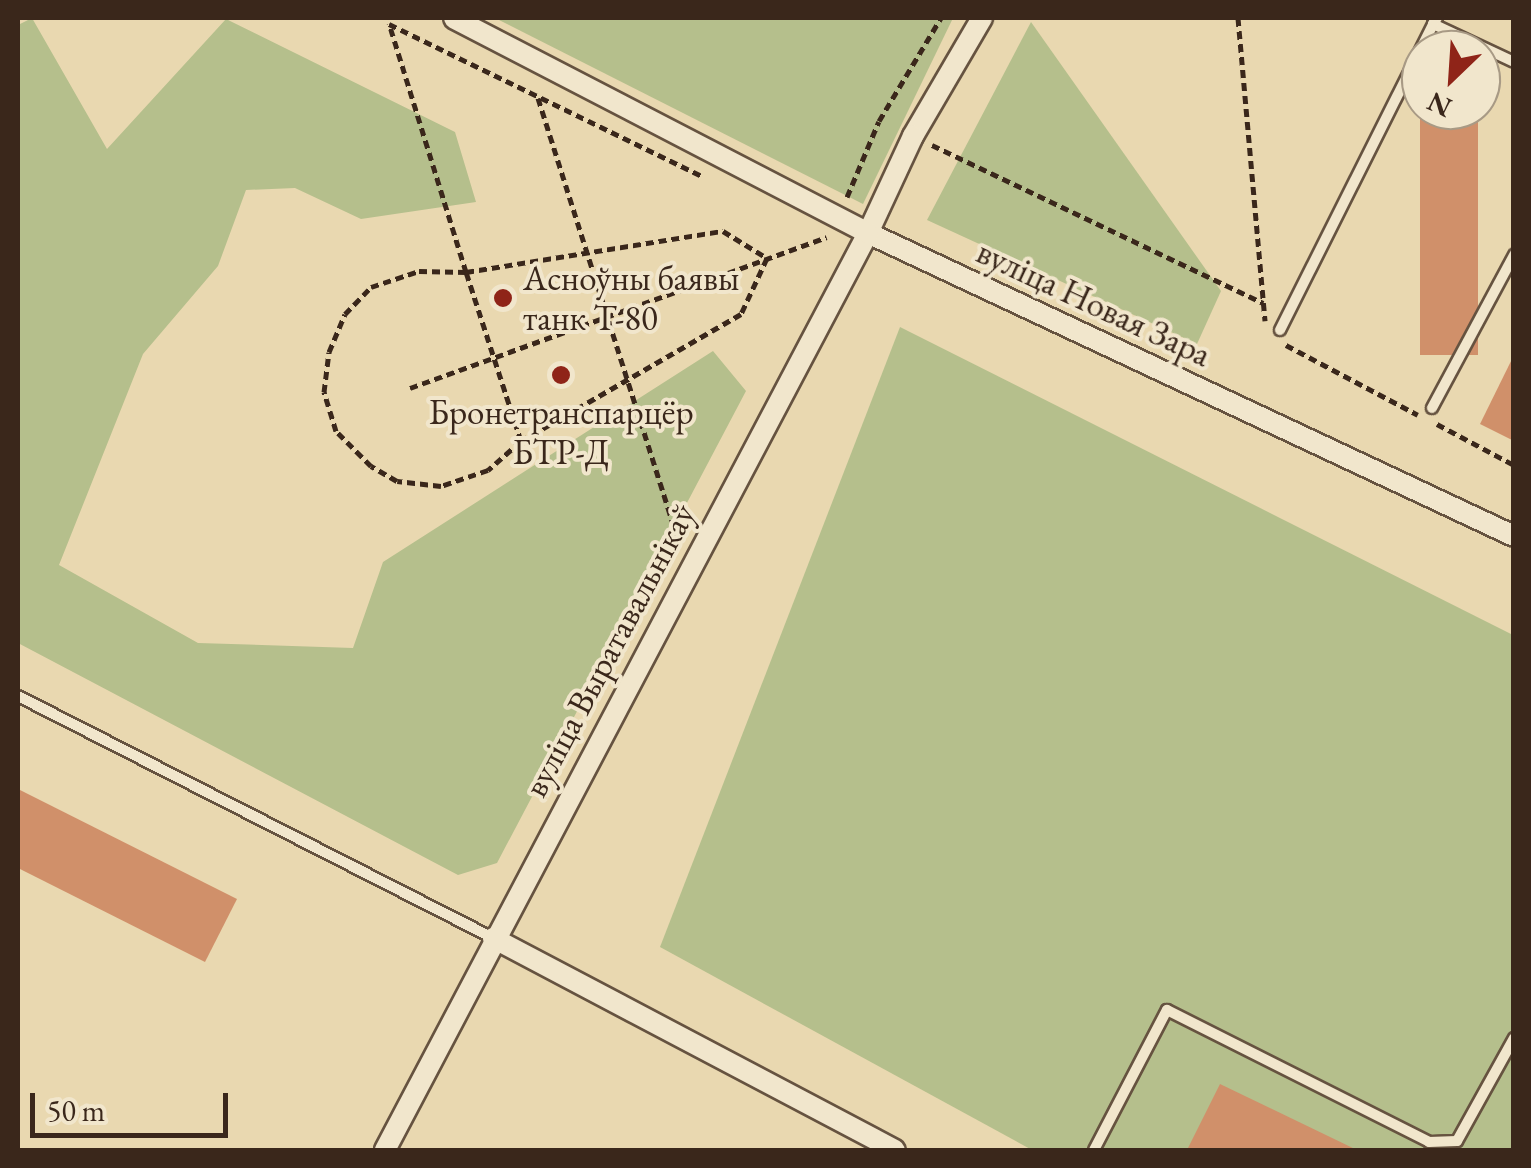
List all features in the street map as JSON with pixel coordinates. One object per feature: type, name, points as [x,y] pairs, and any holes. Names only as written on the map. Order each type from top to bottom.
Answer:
[{"type":"street","name":"вуліца Новая Зара","points":[[454,18],[834,227],[868,233],[1514,536]]},
{"type":"street","points":[[868,233],[912,136],[982,18]]},
{"type":"street","name":"вуліца Выратавальнікаў","points":[[385,1150],[493,938],[868,233]]},
{"type":"street","points":[[493,938],[895,1150]]},
{"type":"lane","points":[[1280,330],[1435,21],[1514,62]]},
{"type":"lane","points":[[1432,408],[1514,255]]},
{"type":"lane","points":[[18,696],[493,938]]},
{"type":"lane","points":[[1094,1150],[1167,1010],[1429,1142],[1457,1141],[1514,1038]]},
{"type":"path","points":[[410,388],[767,258],[834,227],[879,121],[941,18]]},
{"type":"path","points":[[520,441],[389,24],[709,179]]},
{"type":"path","points":[[538,98],[604,317],[677,537]]},
{"type":"path","points":[[879,121],[1263,304]]},
{"type":"path","points":[[812,228],[834,227]]},
{"type":"path","points":[[724,231],[767,258],[741,314],[520,441],[488,470],[441,486],[396,481],[371,466],[336,430],[324,392],[329,352],[345,314],[372,287],[419,271],[466,272],[724,231]]},
{"type":"green space","points":[[32,18],[107,149],[226,19],[455,132],[476,202],[361,219],[295,188],[246,190],[218,266],[143,354],[59,565],[198,643],[353,648],[383,562],[713,351],[746,391],[497,863],[458,875],[18,643],[18,25]]},
{"type":"green space","points":[[495,18],[953,18],[863,204]]},
{"type":"green space","points":[[1031,22],[1221,291],[1197,344],[927,220]]},
{"type":"green space","points":[[900,327],[1513,635],[1513,1150],[1032,1150],[660,947]]},
{"type":"building","points":[[1420,130],[1478,130],[1478,355],[1420,355]]},
{"type":"building","points":[[1514,355],[1514,441],[1480,424]]},
{"type":"building","points":[[18,789],[237,899],[205,962],[18,868]]},
{"type":"building","points":[[1220,1084],[1357,1150],[1187,1150]]},
{"type":"place","name":"Асноўны баявы танк Т-80","points":[[503,298]]},
{"type":"place","name":"Бронетранспарцёр БТР-Д","points":[[561,375]]}]
